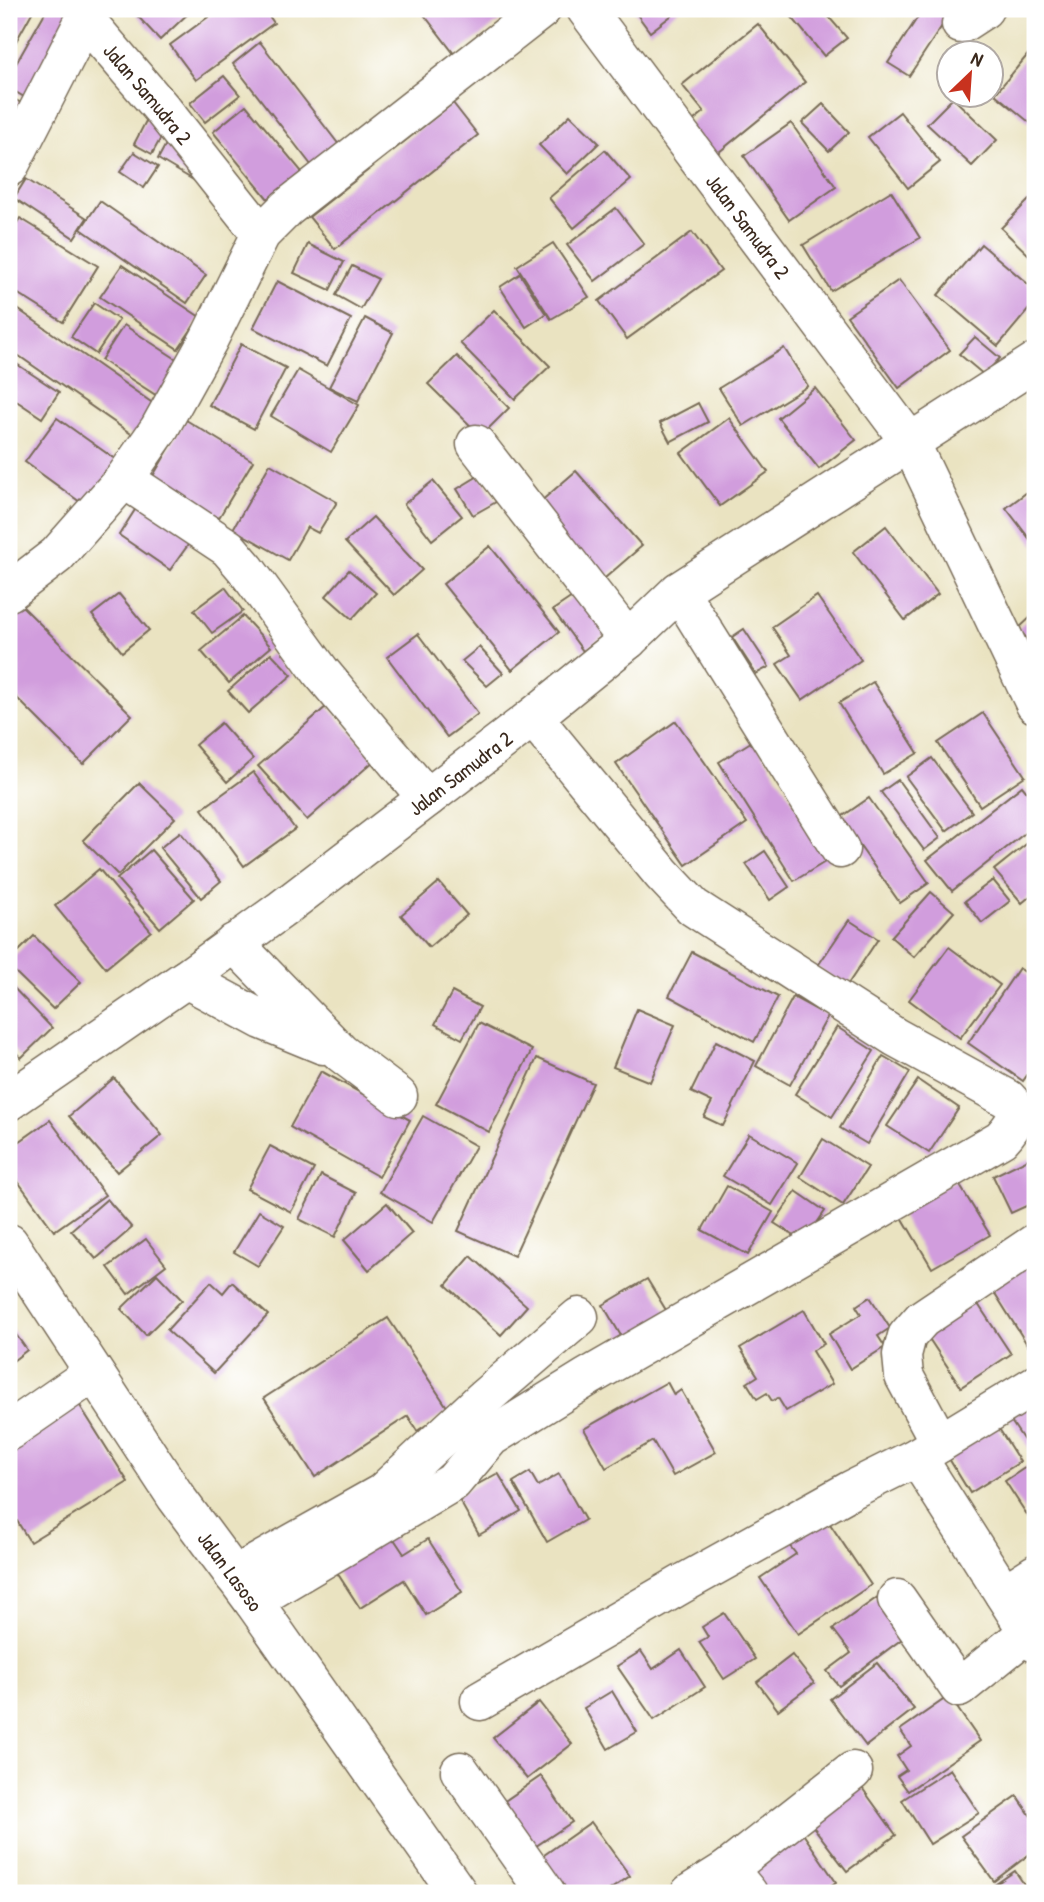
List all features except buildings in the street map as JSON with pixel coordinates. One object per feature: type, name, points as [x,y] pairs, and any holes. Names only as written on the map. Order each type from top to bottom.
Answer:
[{"type":"street","points":[[9,592],[57,555],[124,479],[159,429],[209,339],[261,234],[287,208],[542,9]]},
{"type":"street","name":"Jalan Samudra 2","points":[[586,9],[910,442],[1035,704]]},
{"type":"street","name":"Jalan Samudra 2","points":[[9,167],[81,14],[162,109],[261,234]]},
{"type":"street","name":"Jalan Samudra 2","points":[[9,1101],[186,979],[427,798],[628,640],[679,591],[1035,362]]},
{"type":"street","points":[[477,444],[628,640]]},
{"type":"street","points":[[124,479],[228,548],[321,672],[427,798]]},
{"type":"street","points":[[679,591],[840,849]]},
{"type":"street","points":[[244,1588],[453,1482],[491,1437],[587,1377],[1001,1139],[1015,1122],[1015,1105],[1008,1099],[895,1037],[693,907],[662,874],[533,717]]},
{"type":"street","points":[[234,943],[341,1053],[398,1096]]},
{"type":"street","points":[[186,979],[262,1020],[341,1053]]},
{"type":"street","name":"Jalan Lasoso","points":[[9,1243],[176,1497],[244,1588],[458,1893]]},
{"type":"street","points":[[897,1599],[959,1688],[1032,1637],[1003,1594],[929,1450],[904,1376],[902,1355],[907,1336],[922,1319],[1035,1243]]},
{"type":"street","points":[[244,1588],[382,1493],[483,1399],[579,1317]]},
{"type":"street","points":[[9,1431],[93,1373]]},
{"type":"street","points":[[480,1701],[682,1584],[929,1450],[1035,1385]]},
{"type":"street","points":[[1003,1594],[1035,1574]]},
{"type":"street","points":[[690,1893],[738,1881],[853,1771]]},
{"type":"street","points":[[460,1772],[546,1893]]}]
